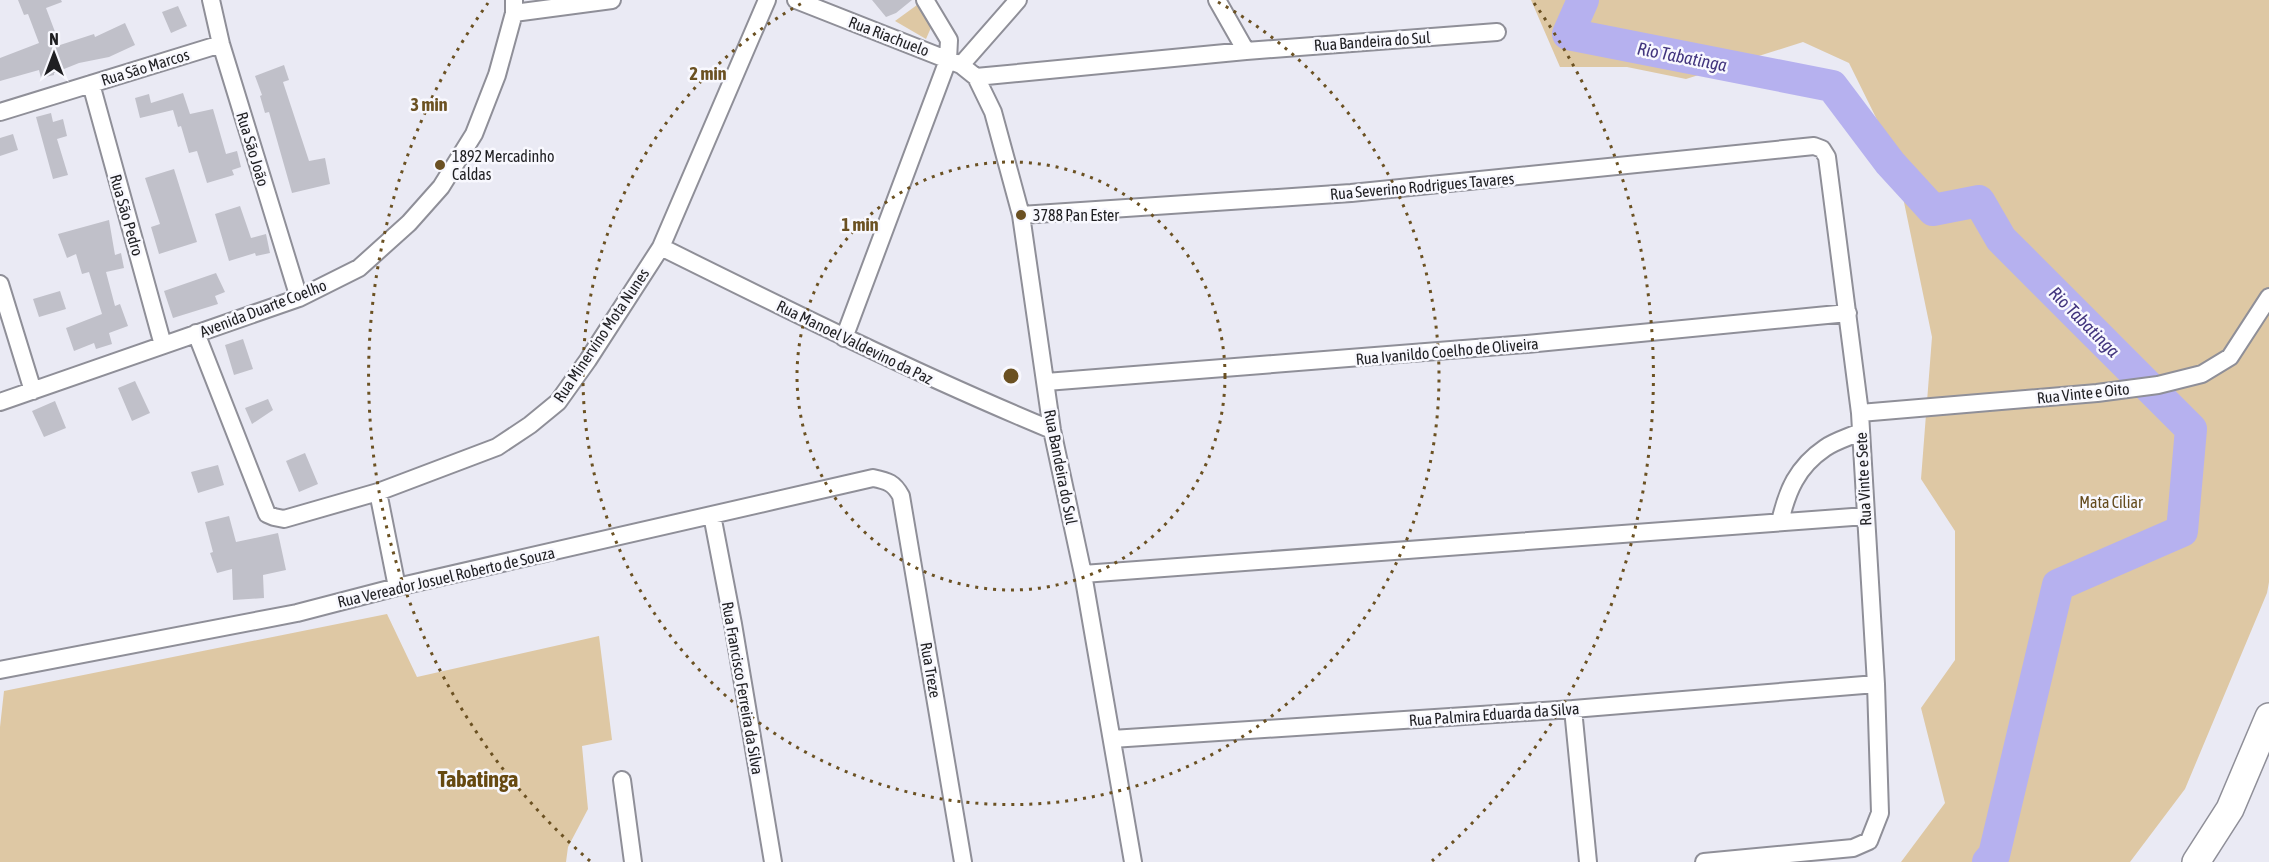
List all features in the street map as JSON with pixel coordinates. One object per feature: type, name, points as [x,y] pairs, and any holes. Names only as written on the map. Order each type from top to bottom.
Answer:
[{"type":"main road","points":[[2196,862],[2230,809],[2269,717]]},
{"type":"street","name":"Rua São João","points":[[211,0],[221,44],[299,298]]},
{"type":"street","points":[[514,7],[612,0]]},
{"type":"street","name":"Rua Minervino Mota Nunes","points":[[196,333],[267,514],[274,518],[284,519],[378,492],[497,447],[530,425],[558,402],[661,247],[767,0]]},
{"type":"street","name":"Rua Riachuelo","points":[[796,0],[954,62]]},
{"type":"street","points":[[925,0],[949,40],[954,62]]},
{"type":"street","points":[[844,338],[954,62],[1018,0]]},
{"type":"street","points":[[1217,0],[1246,51]]},
{"type":"street","name":"Avenida Duarte Coelho","points":[[0,402],[299,298],[359,268],[409,223],[441,187],[474,134],[497,75],[514,7]]},
{"type":"street","name":"Rua Bandeira do Sul","points":[[976,77],[1246,51],[1497,32]]},
{"type":"street","name":"Rua São Marcos","points":[[0,112],[221,44]]},
{"type":"street","name":"Rua Bandeira do Sul","points":[[954,62],[976,77],[993,112],[1021,215],[1052,430],[1083,574],[1133,862]]},
{"type":"street","name":"Rua São Pedro","points":[[91,84],[164,345]]},
{"type":"street","name":"Rua Severino Rodrigues Tavares","points":[[1021,215],[1351,193],[1814,146],[1822,148]]},
{"type":"street","name":"Rua Vinte e Sete","points":[[1704,862],[1853,849],[1869,841],[1880,813],[1876,684],[1860,413],[1827,156],[1822,148]]},
{"type":"street","name":"Rua Manoel Valdevino da Paz","points":[[661,247],[844,338],[967,395],[1052,430]]},
{"type":"street","points":[[0,284],[33,391]]},
{"type":"street","name":"Rua Vinte e Oito","points":[[1860,413],[2097,393],[2158,385],[2202,374],[2230,357],[2269,297]]},
{"type":"street","name":"Rua Ivanildo Coelho de Oliveira","points":[[1046,382],[1527,344],[1848,313]]},
{"type":"street","points":[[1780,522],[1786,495],[1800,471],[1826,447],[1860,432]]},
{"type":"street","name":"Rua Vereador Josuel Roberto de Souza","points":[[0,670],[297,613],[397,587],[873,478],[891,482]]},
{"type":"street","name":"Rua Treze","points":[[891,482],[901,496],[963,862]]},
{"type":"street","points":[[378,492],[397,587]]},
{"type":"street","name":"Rua Francisco Ferreira da Silva","points":[[712,515],[733,624],[773,862]]},
{"type":"street","points":[[1083,574],[1866,516]]},
{"type":"street","name":"Rua Palmira Eduarda da Silva","points":[[1112,739],[1573,709],[1876,684]]},
{"type":"street","points":[[1573,709],[1588,862]]},
{"type":"street","points":[[622,780],[633,862]]},
{"type":"green space","name":"Mata Ciliar","points":[[1531,0],[2269,0],[2269,582],[2267,593],[2185,789],[2130,862],[1901,862],[1945,803],[1921,708],[1955,660],[1955,531],[1921,479],[1932,337],[1894,154],[1849,63],[1803,42],[1686,79],[1627,67],[1560,67]]},
{"type":"green space","points":[[917,5],[933,23],[926,39],[895,21]]},
{"type":"green space","points":[[387,614],[417,677],[599,636],[612,740],[582,746],[588,809],[568,847],[566,862],[0,862],[0,727],[4,691]]},
{"type":"building","points":[[18,0],[61,0],[62,2],[46,8],[60,45],[94,34],[95,37],[125,23],[135,45],[109,57],[79,63],[54,73],[54,75],[41,78],[39,70],[0,81],[0,58],[39,43],[28,14],[24,15]]},
{"type":"building","points":[[872,0],[912,0],[896,13],[886,17]]},
{"type":"building","points":[[178,6],[187,26],[171,33],[162,12]]},
{"type":"building","points":[[284,65],[289,80],[283,82],[309,161],[325,158],[330,184],[292,193],[269,112],[265,113],[260,96],[262,95],[255,76]]},
{"type":"building","points":[[183,93],[190,114],[213,109],[226,154],[237,151],[241,167],[232,170],[234,175],[207,183],[197,151],[189,153],[181,126],[178,127],[173,110],[140,118],[135,98],[149,94],[151,103]]},
{"type":"building","points":[[51,113],[53,122],[63,119],[67,136],[57,139],[68,175],[53,179],[36,117]]},
{"type":"building","points":[[13,134],[18,150],[0,156],[0,138]]},
{"type":"building","points":[[174,169],[197,242],[159,254],[151,227],[160,224],[145,178]]},
{"type":"building","points":[[240,206],[251,238],[266,234],[270,253],[256,256],[255,253],[229,261],[215,214]]},
{"type":"building","points":[[109,220],[115,255],[121,253],[124,268],[106,272],[115,306],[120,304],[128,326],[109,333],[112,344],[96,349],[94,343],[74,351],[66,328],[102,314],[89,272],[82,274],[76,254],[67,258],[58,234]]},
{"type":"building","points":[[216,273],[225,292],[215,296],[218,304],[173,318],[164,291]]},
{"type":"building","points":[[60,291],[66,309],[39,317],[33,299]]},
{"type":"building","points":[[243,339],[253,369],[234,375],[225,345]]},
{"type":"building","points":[[135,381],[150,413],[132,421],[118,388]]},
{"type":"building","points":[[268,399],[273,410],[252,424],[245,408]]},
{"type":"building","points":[[55,401],[66,428],[44,437],[32,411]]},
{"type":"building","points":[[305,453],[318,484],[299,492],[286,461]]},
{"type":"building","points":[[218,465],[224,485],[198,493],[191,472]]},
{"type":"building","points":[[229,516],[236,542],[278,533],[286,570],[263,575],[264,598],[233,600],[232,569],[217,573],[210,553],[213,552],[205,522]]},
{"type":"waterway","name":"Rio Tabatinga","points":[[1583,0],[1568,34],[1832,86],[1890,163],[1933,210],[1979,201],[2001,239],[2191,429],[2182,531],[2058,585],[1994,855],[1988,862]]},
{"type":"place","name":"1892 Mercadinho Caldas","points":[[440,165]]},
{"type":"place","name":"3788 Pan Ester","points":[[1021,215]]},
{"type":"district","name":"Tabatinga","points":[[478,779]]}]
